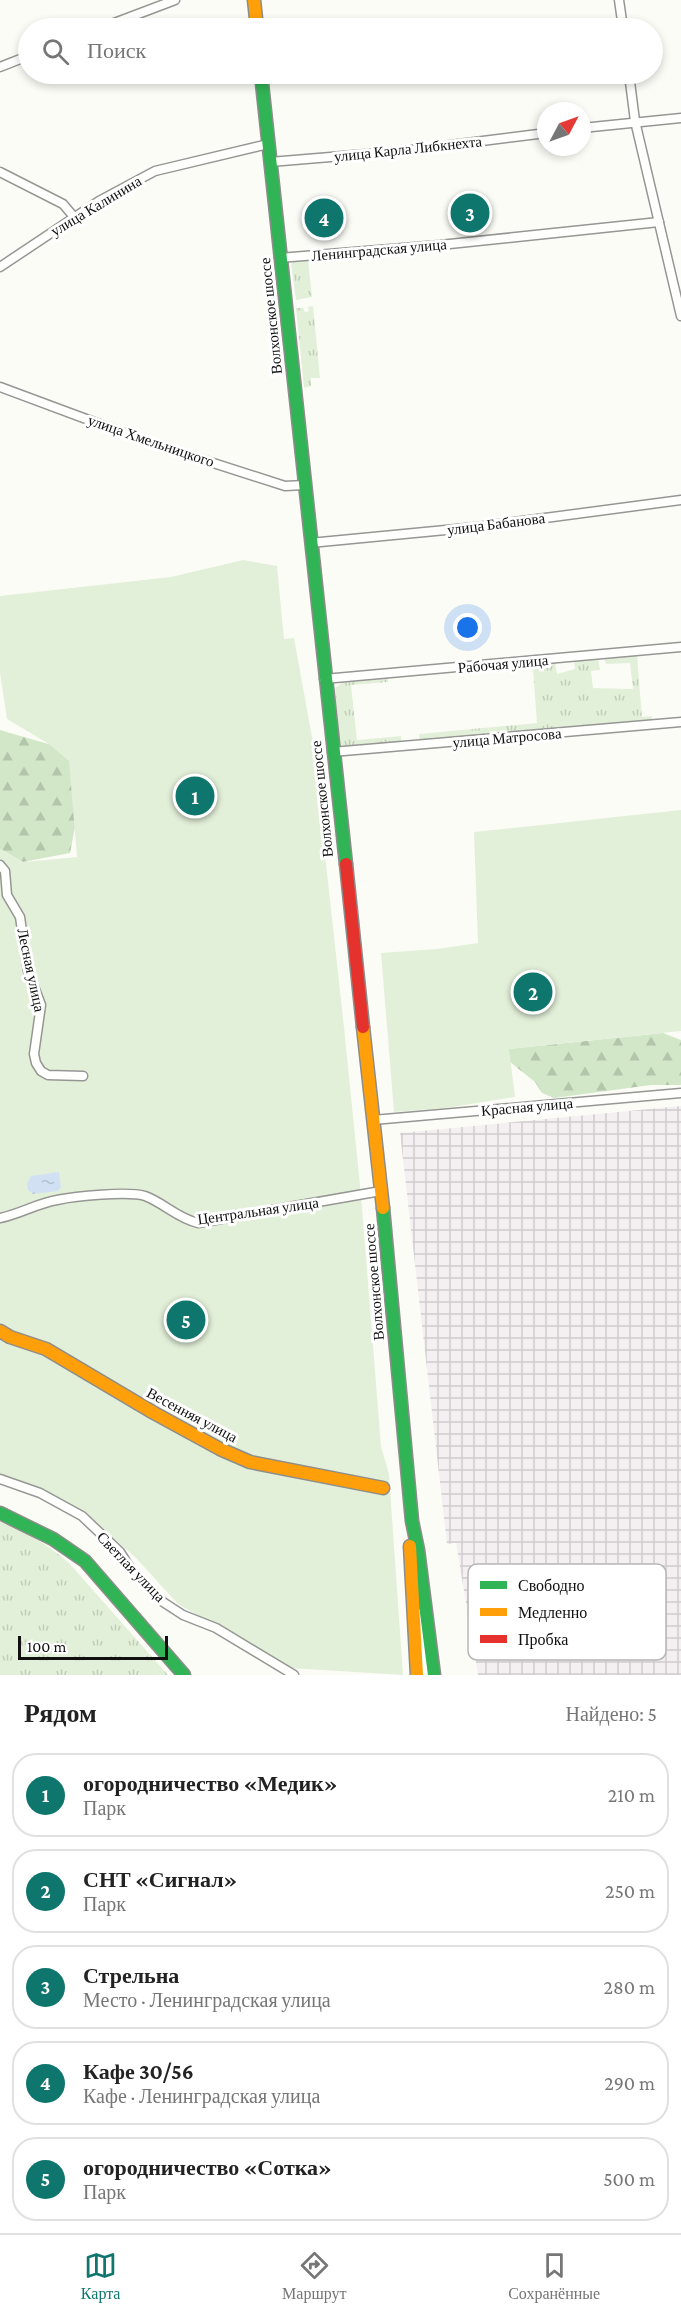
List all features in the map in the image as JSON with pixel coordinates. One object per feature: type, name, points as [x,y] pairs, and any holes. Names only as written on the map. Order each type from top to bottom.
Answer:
[{"type":"main road","points":[[254,0],[256,18]]},
{"type":"main road","name":"Волхонское шоссе","points":[[262,84],[324,680],[381,1191],[411,1521],[410,1549],[413,1580]]},
{"type":"main road","name":"Весенняя улица","points":[[0,1331],[10,1337],[46,1349],[154,1413],[220,1449],[250,1462],[383,1488]]},
{"type":"main road","points":[[0,1513],[53,1539],[85,1561],[184,1675]]},
{"type":"main road","name":"Волхонское шоссе","points":[[411,1521],[418,1550],[434,1675]]},
{"type":"main road","points":[[413,1580],[412,1607],[417,1675]]},
{"type":"street","points":[[127,18],[175,0]]},
{"type":"street","points":[[619,0],[622,18]]},
{"type":"street","points":[[0,67],[18,60]]},
{"type":"street","points":[[630,84],[635,121],[678,292],[681,316]]},
{"type":"street","points":[[591,127],[681,118]]},
{"type":"street","name":"улица Карла Либкнехта","points":[[270,162],[413,150],[537,134]]},
{"type":"street","name":"улица Калинина","points":[[0,267],[99,201],[155,171],[268,144]]},
{"type":"street","points":[[0,172],[63,204],[74,218]]},
{"type":"street","name":"Ленинградская улица","points":[[279,258],[440,245],[659,222]]},
{"type":"street","name":"улица Хмельницкого","points":[[0,387],[148,442],[285,486],[304,485]]},
{"type":"street","name":"улица Бабанова","points":[[310,543],[477,527],[681,500]]},
{"type":"street","name":"Рабочая улица","points":[[324,680],[681,647]]},
{"type":"street","name":"улица Матросова","points":[[332,752],[681,722]]},
{"type":"street","name":"Лесная улица","points":[[0,865],[5,871],[7,895],[20,917],[28,971],[41,1005],[34,1054],[36,1063],[41,1071],[48,1075],[83,1076]]},
{"type":"street","name":"Красная улица","points":[[373,1120],[681,1093]]},
{"type":"street","name":"Центральная улица","points":[[0,1218],[19,1214],[55,1200],[115,1195],[144,1196],[184,1220],[198,1223],[381,1191]]},
{"type":"street","name":"Светлая улица","points":[[0,1479],[40,1492],[82,1516],[120,1552],[130,1568],[163,1602],[183,1616],[216,1628],[294,1675]]},
{"type":"street","name":"Волхонское шоссе","points":[[413,1580],[426,1675]]},
{"type":"shaded area","points":[[681,1106],[681,1675],[478,1675],[476,1660],[666,1660],[666,1564],[468,1564],[468,1615],[456,1543],[447,1544],[400,1133]]},
{"type":"green space","points":[[308,260],[312,297],[296,300],[291,264],[294,261]]},
{"type":"green space","points":[[313,306],[320,378],[311,378],[311,386],[304,388],[296,308],[303,308],[305,312],[309,311],[308,307]]},
{"type":"green space","points":[[243,560],[277,566],[284,639],[294,638],[312,737],[361,1195],[381,1446],[389,1474],[403,1675],[290,1668],[178,1604],[136,1558],[81,1509],[0,1476],[0,849],[23,862],[77,857],[69,761],[49,744],[7,719],[0,673],[0,596],[171,577]]},
{"type":"green space","points":[[637,655],[642,717],[652,716],[652,720],[420,743],[419,734],[537,723],[533,670],[528,670],[528,666],[555,662],[557,674],[575,669],[574,661],[598,657],[600,670],[591,671],[593,688],[633,689],[630,663],[606,664],[604,657]]},
{"type":"green space","points":[[388,678],[388,682],[351,685],[357,740],[401,736],[401,744],[343,747],[338,743],[335,688],[342,683]]},
{"type":"green space","points":[[0,730],[69,750],[82,791],[70,853],[23,862],[0,849]]},
{"type":"green space","points":[[681,810],[681,1031],[509,1049],[515,1097],[446,1108],[394,1112],[381,953],[478,943],[474,832]]},
{"type":"green space","points":[[663,1033],[681,1040],[681,1085],[651,1085],[554,1098],[542,1093],[535,1082],[510,1062],[508,1049]]},
{"type":"green space","points":[[0,1522],[19,1530],[53,1550],[69,1563],[168,1675],[0,1675]]},
{"type":"water","points":[[59,1172],[61,1187],[58,1191],[33,1194],[28,1190],[27,1184],[31,1176]]},
{"type":"traffic: fast","points":[[262,84],[346,864]]},
{"type":"traffic: fast","points":[[383,1208],[412,1521],[418,1550],[434,1675]]},
{"type":"traffic: fast","points":[[0,1513],[53,1539],[85,1561],[184,1675]]},
{"type":"traffic: slow","points":[[254,0],[256,18]]},
{"type":"traffic: slow","points":[[363,1027],[383,1208]]},
{"type":"traffic: slow","points":[[0,1331],[10,1337],[46,1349],[154,1413],[220,1449],[250,1462],[383,1488]]},
{"type":"traffic: slow","points":[[410,1546],[417,1675]]},
{"type":"traffic: jam","points":[[346,864],[363,1027]]},
{"type":"place","name":"Стрельна","points":[[470,213]]},
{"type":"place","name":"Кафе 30/56","points":[[324,218]]},
{"type":"place","name":"огородничество «Медик»","points":[[195,796]]},
{"type":"place","name":"СНТ «Сигнал»","points":[[533,992]]},
{"type":"place","name":"огородничество «Сотка»","points":[[186,1320]]}]
